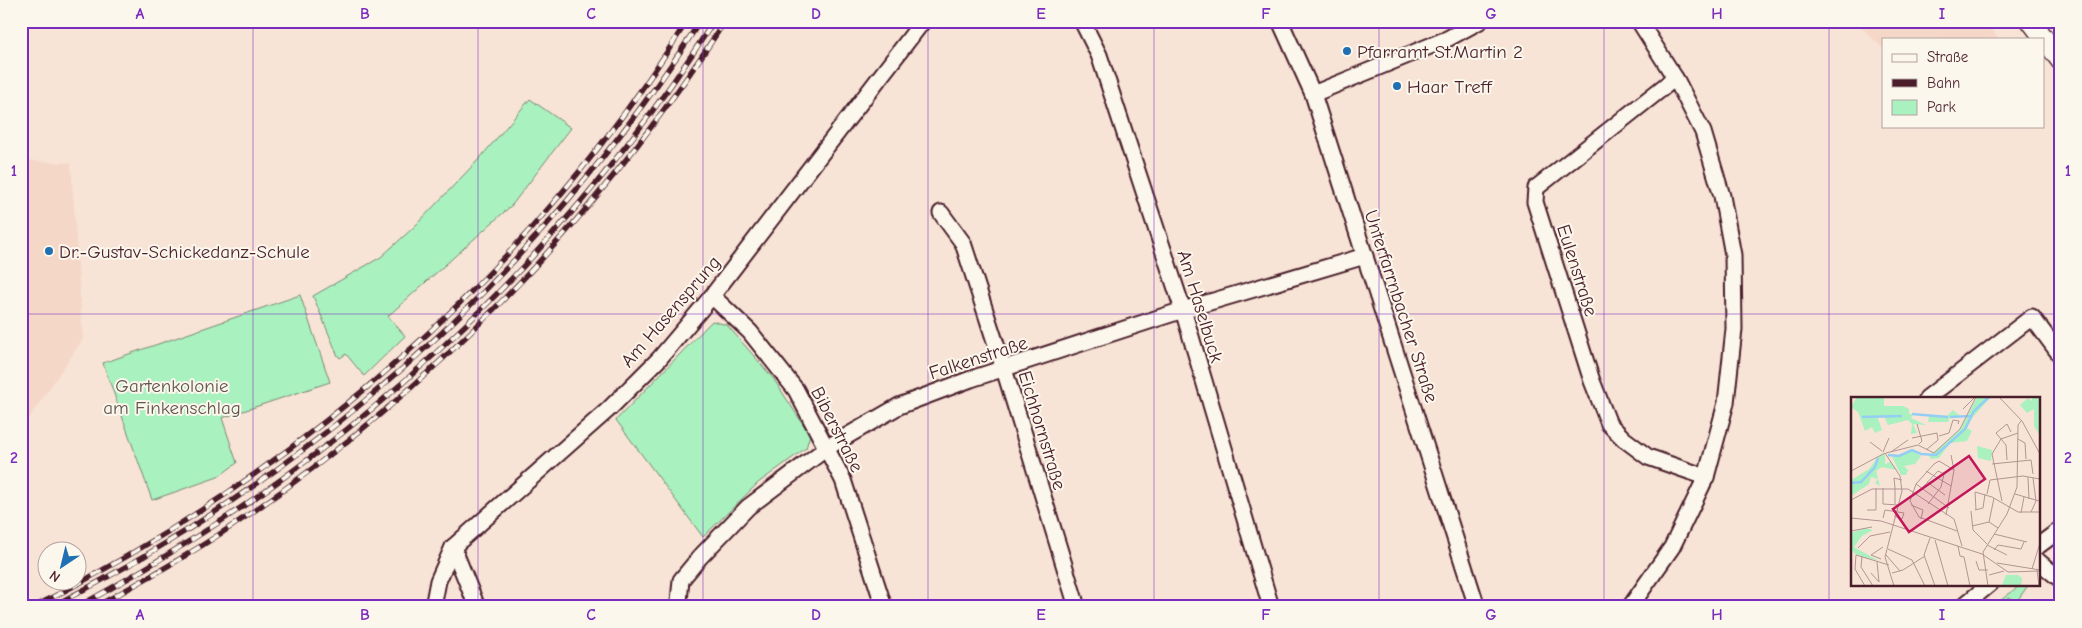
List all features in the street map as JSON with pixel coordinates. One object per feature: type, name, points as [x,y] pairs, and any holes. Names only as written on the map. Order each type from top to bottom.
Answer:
[{"type":"main road","points":[[2031,21],[2044,38]]},
{"type":"main road","points":[[2044,38],[2061,61]]},
{"type":"street","name":"Am Hasensprung","points":[[433,607],[438,581],[453,547],[609,408],[659,359],[712,296],[923,21]]},
{"type":"street","name":"Am Haselbuck","points":[[1082,21],[1099,56],[1183,310],[1271,607]]},
{"type":"street","name":"Unterfarrnbacher Straße","points":[[1280,21],[1313,94],[1477,607]]},
{"type":"street","points":[[1313,94],[1447,39],[1480,21]]},
{"type":"street","points":[[1630,607],[1672,547],[1706,477],[1727,394],[1734,329],[1733,255],[1722,196],[1703,132],[1675,78],[1639,21]]},
{"type":"street","name":"Eulenstraße","points":[[1675,78],[1536,188],[1535,202],[1592,381],[1610,424],[1624,439],[1648,457],[1706,477]]},
{"type":"street","name":"Eichhornstraße","points":[[941,213],[963,243],[1077,607]]},
{"type":"street","name":"Falkenstraße","points":[[681,607],[679,601],[680,580],[748,507],[828,447],[900,406],[971,378],[1004,369],[1183,310],[1365,256]]},
{"type":"street","name":"Biberstraße","points":[[712,296],[750,332],[796,390],[828,447],[843,480],[884,607]]},
{"type":"street","points":[[1928,397],[2032,317],[2061,356]]},
{"type":"street","points":[[2040,545],[2061,529]]},
{"type":"street","points":[[453,547],[478,607]]},
{"type":"street","points":[[2040,563],[2061,580]]},
{"type":"street","points":[[1962,607],[1988,586]]},
{"type":"shaded area","points":[[1855,21],[1988,21],[1987,23],[1998,38],[1882,38],[1882,48]]},
{"type":"shaded area","name":"Dr.-Gustav-Schickedanz-Schule","points":[[21,160],[71,163],[83,339],[21,430]]},
{"type":"green space","points":[[530,99],[571,128],[512,205],[388,316],[405,336],[364,376],[346,354],[340,358],[338,356],[313,296],[381,257],[414,227],[480,158]]},
{"type":"green space","name":"Gartenkolonie am Finkenschlag","points":[[300,295],[330,382],[222,418],[237,463],[218,477],[152,500],[103,363]]},
{"type":"green space","points":[[712,321],[727,325],[773,378],[810,435],[806,448],[758,483],[703,537],[616,420]]},
{"type":"green space","points":[[2019,586],[2028,586],[2017,601],[2009,597],[2003,607],[1992,607]]},
{"type":"railway","points":[[34,607],[132,553],[225,494],[315,429],[400,359],[480,282],[555,201],[624,114],[687,21]]},
{"type":"railway","points":[[51,607],[133,563],[212,514],[289,460],[363,403],[433,341],[499,276],[562,207],[642,106],[700,21]]},
{"type":"railway","points":[[77,607],[224,519],[296,468],[365,414],[432,357],[495,296],[555,232],[665,94],[714,21]]},
{"type":"railway","points":[[95,607],[208,542],[297,480],[368,424],[436,365],[501,302],[562,237],[620,168],[674,96],[725,21]]},
{"type":"place","name":"Pfarramt St.Martin 2","points":[[1347,51]]},
{"type":"place","name":"Haar Treff","points":[[1397,86]]},
{"type":"place","name":"Dr.-Gustav-Schickedanz-Schule","points":[[49,251]]}]
